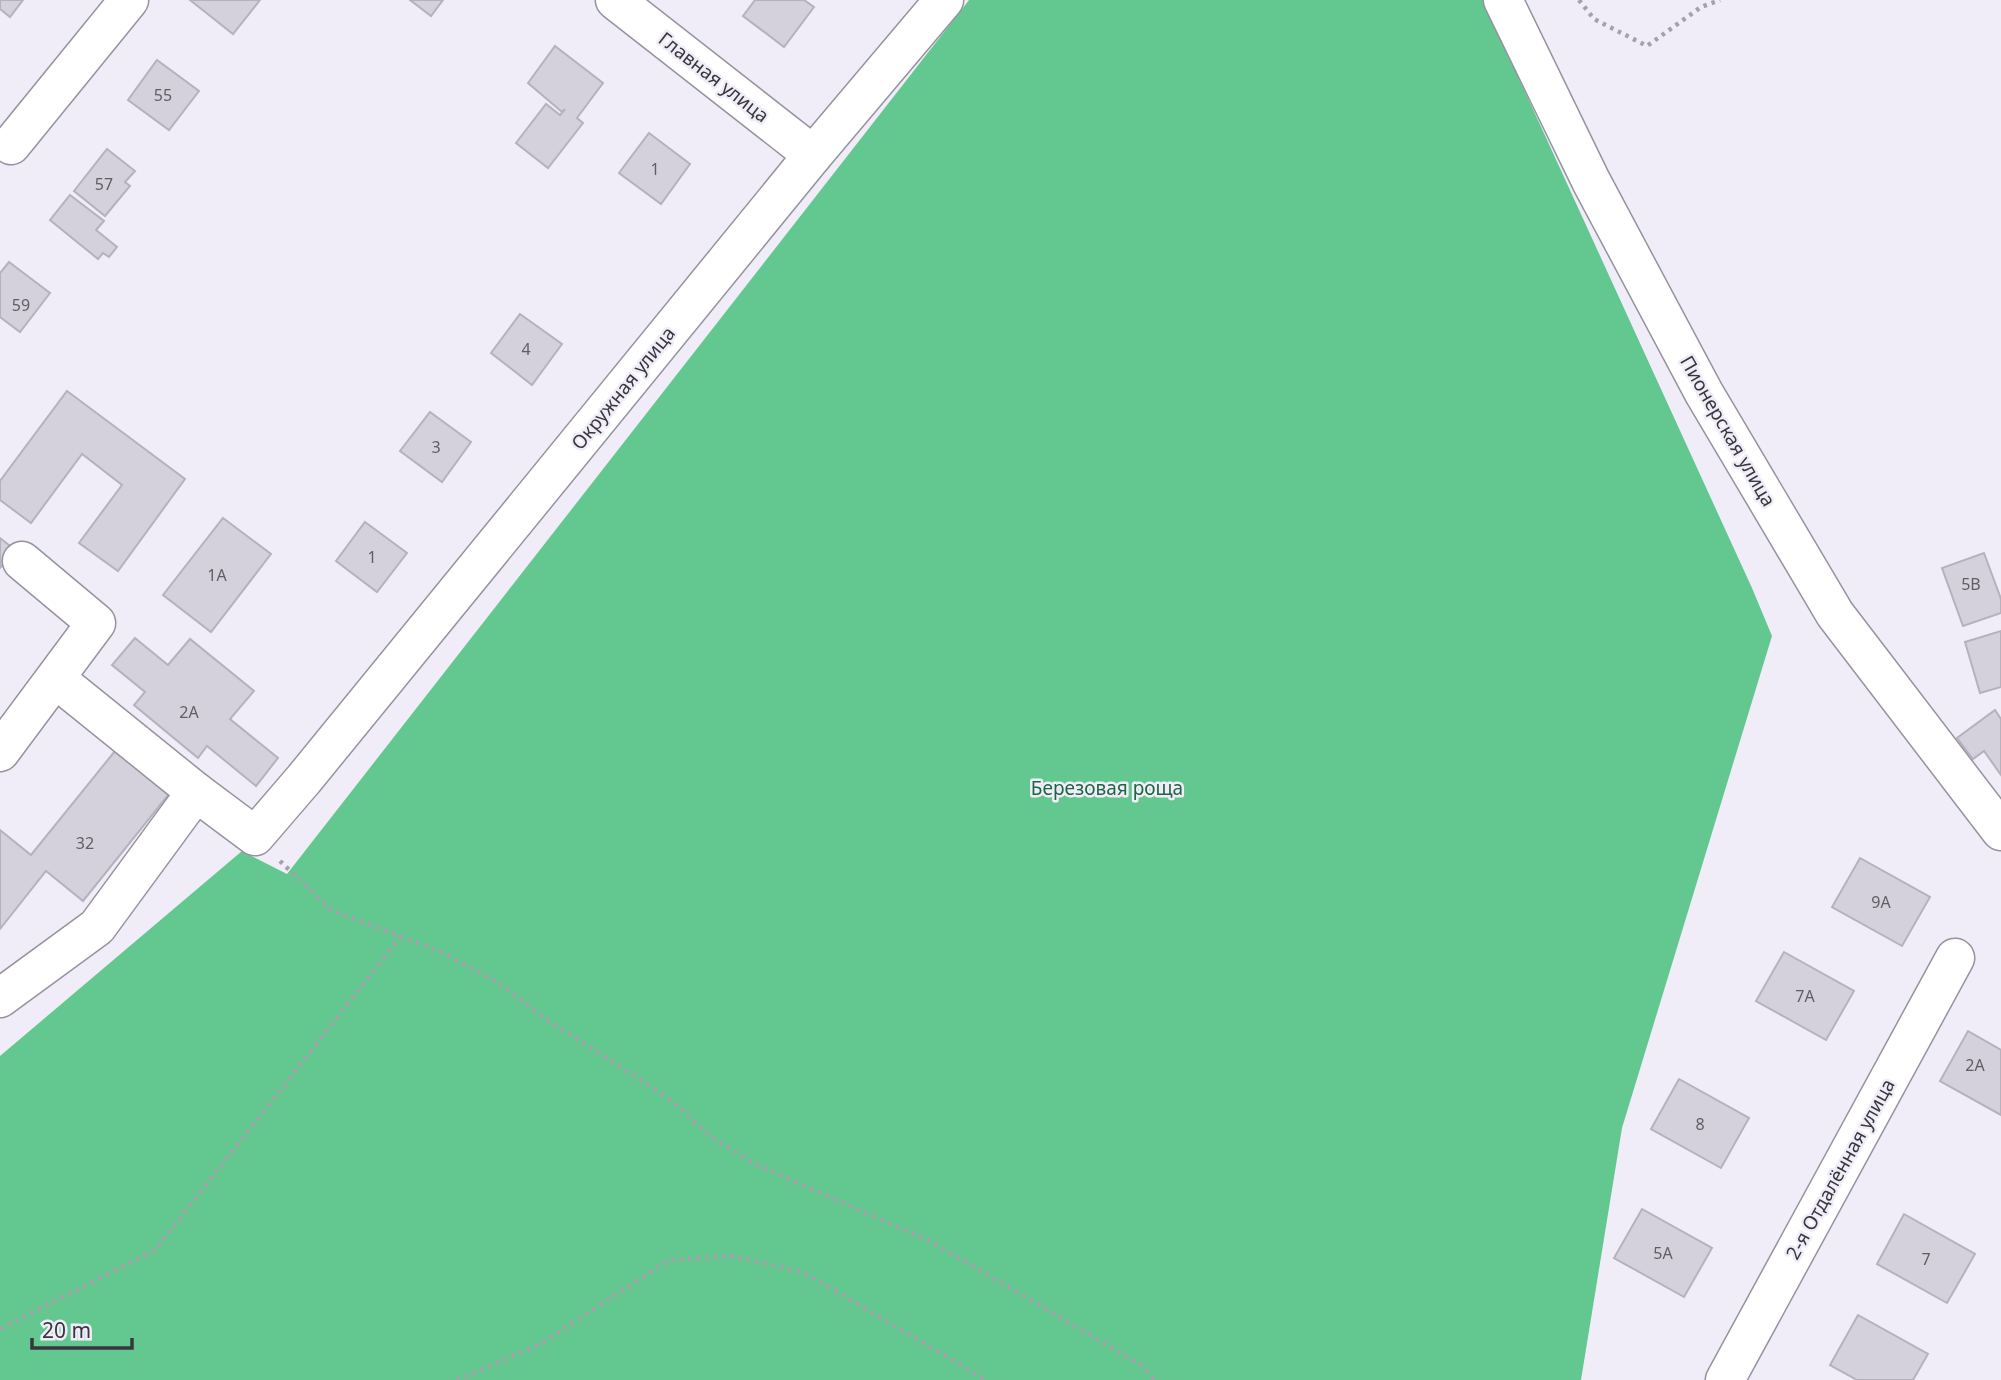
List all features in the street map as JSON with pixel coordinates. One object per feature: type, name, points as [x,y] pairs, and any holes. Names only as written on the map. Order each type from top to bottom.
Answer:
[{"type":"street","points":[[11,145],[129,0]]},
{"type":"street","name":"Главная улица","points":[[615,0],[813,155]]},
{"type":"street","name":"Окружная улица","points":[[255,836],[813,155],[944,0]]},
{"type":"street","name":"Пионерская улица","points":[[1503,0],[1591,181],[1704,393],[1835,614],[2001,831]]},
{"type":"street","points":[[0,752],[96,623],[22,561]]},
{"type":"street","points":[[56,679],[255,836]]},
{"type":"street","points":[[0,998],[97,927],[196,792]]},
{"type":"street","name":"2-я Отдалённая улица","points":[[1725,1380],[1955,958]]},
{"type":"path","points":[[1579,0],[1594,19],[1647,46],[1701,7],[1720,0]]},
{"type":"path","points":[[255,836],[331,910],[439,951],[499,984],[540,1015],[667,1097],[714,1139],[757,1165],[930,1241],[1141,1365],[1155,1380]]},
{"type":"path","points":[[0,1329],[155,1250],[401,936]]},
{"type":"path","points":[[457,1380],[539,1345],[669,1260],[734,1256],[805,1273],[986,1380]]},
{"type":"green space","name":"Березовая роща","points":[[969,0],[1483,0],[1752,588],[1772,636],[1622,1128],[1581,1380],[0,1380],[0,1056],[242,851],[287,874]]},
{"type":"building","points":[[0,0],[23,0],[10,17],[0,9]]},
{"type":"building","points":[[190,0],[260,0],[233,34]]},
{"type":"building","points":[[410,0],[443,0],[431,16]]},
{"type":"building","points":[[755,0],[804,0],[814,7],[784,47],[743,16]]},
{"type":"building","points":[[555,46],[603,83],[577,118],[583,123],[548,168],[516,143],[546,104],[560,115],[565,109],[562,112],[528,83]]},
{"type":"building","points":[[157,60],[199,91],[169,130],[128,100]]},
{"type":"building","points":[[649,133],[690,164],[661,204],[619,173]]},
{"type":"building","points":[[107,149],[135,171],[125,182],[130,186],[105,216],[74,191]]},
{"type":"building","points":[[70,195],[104,221],[96,230],[117,247],[109,257],[103,253],[98,259],[50,220]]},
{"type":"building","points":[[9,262],[50,293],[20,332],[0,317],[0,273]]},
{"type":"building","points":[[520,314],[562,344],[532,385],[491,353]]},
{"type":"building","points":[[67,391],[185,479],[118,571],[79,543],[122,485],[82,454],[31,523],[0,500],[0,481]]},
{"type":"building","points":[[430,412],[471,442],[442,482],[400,451]]},
{"type":"building","points":[[223,518],[271,554],[211,632],[163,595]]},
{"type":"building","points":[[365,522],[407,553],[377,592],[336,561]]},
{"type":"building","points":[[0,538],[15,550],[0,568]]},
{"type":"building","points":[[1984,553],[2001,599],[2001,613],[1963,626],[1942,568]]},
{"type":"building","points":[[2001,631],[2001,687],[1980,693],[1965,642]]},
{"type":"building","points":[[135,638],[168,665],[190,639],[254,691],[230,719],[278,758],[256,786],[207,746],[198,758],[134,705],[145,692],[112,665]]},
{"type":"building","points":[[1995,710],[2001,719],[2001,775],[1984,751],[1973,759],[1957,738]]},
{"type":"building","points":[[115,751],[169,794],[83,901],[46,871],[0,929],[0,830],[31,855]]},
{"type":"building","points":[[1860,858],[1930,897],[1902,946],[1832,907]]},
{"type":"building","points":[[1784,952],[1854,991],[1826,1040],[1756,1001]]},
{"type":"building","points":[[1968,1031],[2001,1050],[2001,1115],[1940,1081]]},
{"type":"building","points":[[1679,1079],[1749,1118],[1721,1168],[1651,1129]]},
{"type":"building","points":[[1642,1209],[1712,1248],[1684,1297],[1614,1258]]},
{"type":"building","points":[[1904,1214],[1975,1254],[1947,1303],[1877,1264]]},
{"type":"building","points":[[1858,1315],[1928,1354],[1913,1380],[1857,1380],[1830,1365]]}]
